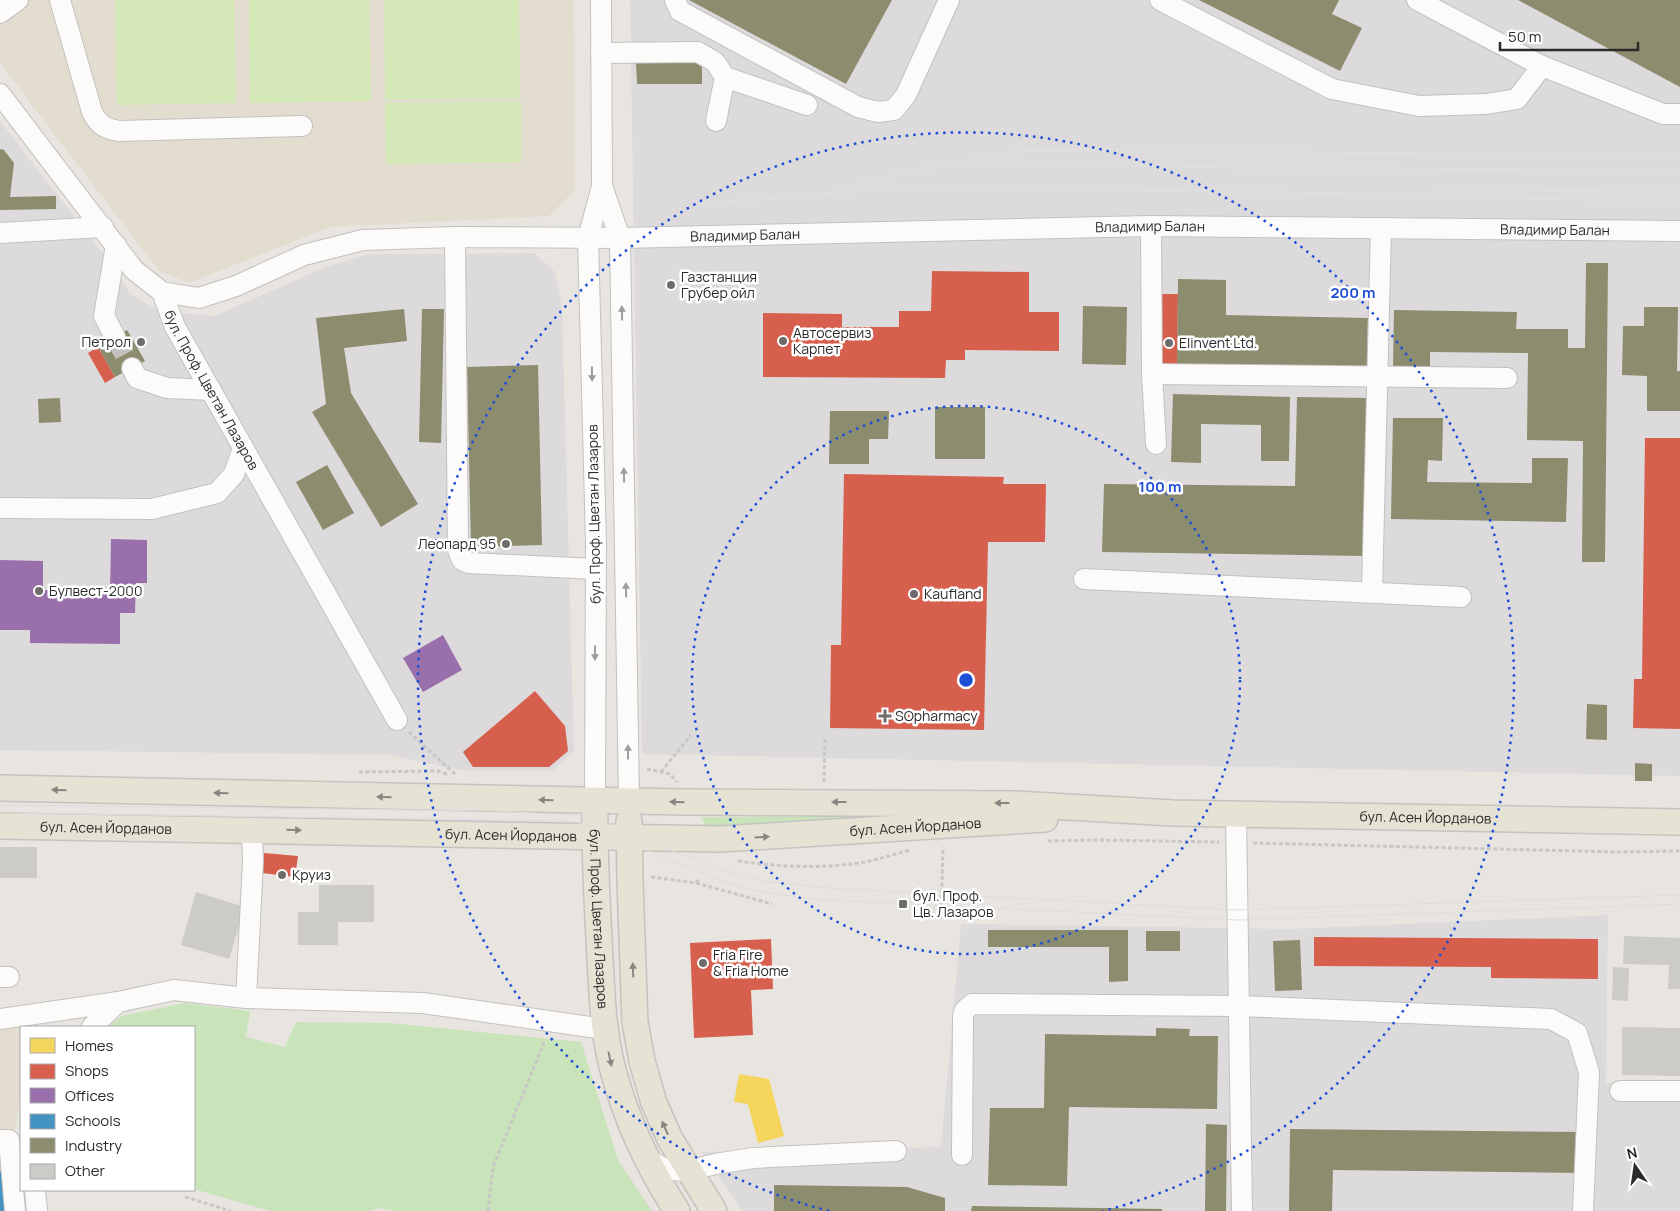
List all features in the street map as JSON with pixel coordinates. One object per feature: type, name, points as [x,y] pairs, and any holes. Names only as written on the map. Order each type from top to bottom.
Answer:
[{"type":"main road","name":"бул. Асен Йорданов","points":[[0,788],[595,801],[1015,804],[1173,813],[1680,822]]},
{"type":"main road","name":"бул. Проф. Цветан Лазаров","points":[[595,801],[594,836],[604,1030],[612,1069],[627,1113],[648,1160],[677,1211]]},
{"type":"main road","points":[[629,801],[635,1022],[642,1061],[654,1103],[670,1139],[714,1211]]},
{"type":"main road","name":"бул. Асен Йорданов","points":[[0,826],[729,838],[1173,813]]},
{"type":"street","points":[[0,13],[18,0]]},
{"type":"street","points":[[60,0],[92,112],[97,122],[107,129],[119,131],[302,126]]},
{"type":"street","points":[[588,238],[602,186],[601,0]]},
{"type":"street","points":[[675,0],[680,11],[858,107],[878,112],[894,110],[906,95],[950,0]]},
{"type":"street","points":[[1160,0],[1332,89],[1419,106],[1486,104],[1517,99],[1542,66]]},
{"type":"street","points":[[1417,0],[1542,66],[1663,114],[1680,114]]},
{"type":"street","points":[[601,53],[698,52],[715,62],[725,77],[806,105]]},
{"type":"street","points":[[716,121],[725,77]]},
{"type":"street","name":"бул. Проф. Цветан Лазаров","points":[[0,94],[134,270],[162,292],[199,298],[236,286],[304,255],[363,240],[456,237],[588,238],[595,569],[595,801]]},
{"type":"street","points":[[602,186],[620,238],[629,801]]},
{"type":"street","points":[[1150,226],[1152,374],[1156,444]]},
{"type":"street","name":"Владимир Балан","points":[[588,238],[1150,226],[1680,232]]},
{"type":"street","points":[[0,233],[103,227]]},
{"type":"street","points":[[1372,592],[1381,228]]},
{"type":"street","points":[[456,237],[458,550],[462,560],[469,563],[595,569]]},
{"type":"street","points":[[115,337],[104,316],[116,245]]},
{"type":"street","name":"бул. Проф. Цветан Лазаров","points":[[162,292],[175,327],[397,720]]},
{"type":"street","points":[[132,368],[137,378],[167,388],[211,390]]},
{"type":"street","points":[[1152,374],[1507,378]]},
{"type":"street","points":[[0,508],[152,509],[217,493],[234,474],[243,448]]},
{"type":"street","points":[[1084,579],[1461,597]]},
{"type":"street","points":[[1236,814],[1242,1211]]},
{"type":"street","points":[[246,998],[253,861],[252,830]]},
{"type":"street","points":[[0,1019],[118,1002],[174,990],[246,998],[422,1003],[604,1030]]},
{"type":"street","points":[[93,1026],[118,1002]]},
{"type":"street","points":[[962,1155],[963,1016],[964,1011],[972,1004],[1240,1006],[1551,1018],[1577,1033],[1589,1072],[1583,1211]]},
{"type":"street","points":[[1620,1091],[1680,1091]]},
{"type":"street","points":[[0,1140],[9,1140],[16,1211]]},
{"type":"street","points":[[648,1160],[668,1170],[688,1171],[715,1164],[753,1158],[896,1151]]},
{"type":"street","points":[[35,1191],[37,1211]]},
{"type":"path","points":[[397,720],[459,777]]},
{"type":"path","points":[[661,772],[691,735]]},
{"type":"path","points":[[824,786],[825,739]]},
{"type":"path","points":[[643,769],[670,774],[680,787]]},
{"type":"path","points":[[1039,842],[1098,840],[1236,842],[1680,852]]},
{"type":"path","points":[[941,918],[943,846]]},
{"type":"path","points":[[934,847],[951,846]]},
{"type":"path","points":[[731,859],[775,865],[809,866],[862,862],[918,849]]},
{"type":"path","points":[[774,872],[775,865]]},
{"type":"path","points":[[649,876],[696,883],[772,904]]},
{"type":"path","points":[[696,883],[700,878]]},
{"type":"path","points":[[488,1211],[493,1167],[553,1022]]},
{"type":"path","points":[[185,1198],[231,1211]]},
{"type":"shaded area","points":[[0,0],[574,0],[575,190],[549,216],[330,227],[189,283],[159,271],[0,63]]},
{"type":"shaded area","points":[[630,0],[1680,0],[1680,776],[642,754]]},
{"type":"shaded area","points":[[0,121],[101,251],[131,294],[161,312],[215,316],[328,266],[369,254],[534,253],[555,272],[562,306],[574,752],[552,771],[466,771],[389,755],[0,750]]},
{"type":"shaded area","points":[[1608,915],[1606,1083],[1680,1084],[1680,1211],[743,1211],[701,1152],[941,1147],[961,924],[1291,929]]},
{"type":"shaded area","points":[[34,1009],[31,1026],[20,1026],[20,1097],[15,1129],[22,1211],[0,1211],[0,1012]]},
{"type":"green space","points":[[115,0],[234,0],[236,103],[117,105]]},
{"type":"green space","points":[[249,0],[369,0],[371,101],[250,103]]},
{"type":"green space","points":[[384,0],[519,0],[520,98],[385,100]]},
{"type":"green space","points":[[521,101],[521,162],[386,164],[385,103]]},
{"type":"green space","points":[[888,811],[986,812],[707,828],[701,817],[794,817]]},
{"type":"green space","points":[[184,1003],[250,1011],[246,1037],[285,1047],[296,1022],[390,1023],[581,1042],[618,1160],[652,1211],[394,1211],[378,1208],[371,1211],[270,1211],[195,1189],[195,1026],[109,1026],[122,1016]]},
{"type":"building: Homes","points":[[739,1074],[769,1079],[784,1136],[758,1143],[748,1104],[734,1102]]},
{"type":"building: Shops","points":[[932,271],[1029,272],[1029,312],[1059,312],[1059,351],[965,350],[965,360],[946,360],[945,378],[763,377],[763,313],[842,314],[842,327],[899,327],[899,311],[931,311]]},
{"type":"building: Shops","name":"Elinvent Ltd.","points":[[1160,294],[1178,294],[1177,364],[1161,363]]},
{"type":"building: Shops","points":[[98,347],[115,377],[105,383],[88,353]]},
{"type":"building: Shops","points":[[1645,438],[1680,438],[1680,729],[1633,728],[1634,679],[1642,679]]},
{"type":"building: Shops","name":"Kaufland","points":[[844,474],[1004,477],[1003,484],[1046,484],[1045,542],[988,542],[984,730],[830,728],[831,645],[841,645]]},
{"type":"building: Shops","points":[[535,691],[565,726],[568,751],[549,767],[473,767],[463,752]]},
{"type":"building: Shops","points":[[264,853],[298,856],[295,877],[262,873]]},
{"type":"building: Shops","points":[[1314,937],[1598,939],[1598,979],[1491,978],[1491,967],[1314,966]]},
{"type":"building: Shops","points":[[771,939],[773,989],[751,990],[753,1035],[694,1038],[690,943]]},
{"type":"building: Offices","name":"Булвест-2000","points":[[111,539],[147,540],[147,583],[136,583],[135,613],[120,613],[120,644],[30,643],[30,630],[0,630],[0,560],[43,561],[43,590],[110,591]]},
{"type":"building: Offices","points":[[443,635],[462,670],[423,692],[403,658]]},
{"type":"building: Schools","points":[[1,1171],[5,1211],[0,1211]]},
{"type":"building: Industry","points":[[689,0],[892,0],[846,84]]},
{"type":"building: Industry","points":[[1199,0],[1339,0],[1332,14],[1362,28],[1340,71]]},
{"type":"building: Industry","points":[[1518,0],[1680,0],[1680,87]]},
{"type":"building: Industry","points":[[702,61],[702,84],[637,84],[636,62]]},
{"type":"building: Industry","points":[[0,149],[4,150],[14,163],[10,197],[56,196],[56,209],[0,210]]},
{"type":"building: Industry","points":[[1586,263],[1608,263],[1605,562],[1582,562],[1583,441],[1527,440],[1528,353],[1430,352],[1430,368],[1393,368],[1394,310],[1517,312],[1516,329],[1568,329],[1568,348],[1585,348]]},
{"type":"building: Industry","points":[[1178,279],[1226,280],[1226,315],[1368,318],[1367,367],[1177,364]]},
{"type":"building: Industry","points":[[1083,306],[1127,307],[1126,365],[1082,364]]},
{"type":"building: Industry","points":[[1644,307],[1678,307],[1677,371],[1680,371],[1680,411],[1647,411],[1647,376],[1622,375],[1623,326],[1644,326]]},
{"type":"building: Industry","points":[[404,309],[407,341],[344,348],[351,393],[418,504],[381,527],[312,412],[326,404],[316,318]]},
{"type":"building: Industry","points":[[422,309],[444,309],[441,443],[419,442]]},
{"type":"building: Industry","points":[[127,330],[145,361],[115,377],[98,347]]},
{"type":"building: Industry","points":[[538,365],[542,545],[471,547],[467,367]]},
{"type":"building: Industry","points":[[1173,394],[1290,397],[1289,461],[1261,461],[1261,425],[1201,424],[1201,463],[1171,462]]},
{"type":"building: Industry","points":[[1297,397],[1368,398],[1365,556],[1102,552],[1104,484],[1295,486]]},
{"type":"building: Industry","points":[[60,398],[61,422],[39,423],[38,399]]},
{"type":"building: Industry","points":[[935,407],[985,407],[985,459],[935,459]]},
{"type":"building: Industry","points":[[830,411],[889,411],[888,439],[869,439],[869,464],[829,464]]},
{"type":"building: Industry","points":[[1393,418],[1443,418],[1442,461],[1428,460],[1427,482],[1532,483],[1532,458],[1568,458],[1566,522],[1391,519]]},
{"type":"building: Industry","points":[[327,465],[354,513],[323,530],[296,482]]},
{"type":"building: Industry","points":[[1587,704],[1607,705],[1607,740],[1586,739]]},
{"type":"building: Industry","points":[[1635,763],[1652,764],[1652,781],[1635,781]]},
{"type":"building: Industry","points":[[988,930],[1128,930],[1128,981],[1109,982],[1109,947],[988,947]]},
{"type":"building: Industry","points":[[1146,931],[1180,931],[1180,951],[1146,951]]},
{"type":"building: Industry","points":[[1300,940],[1302,990],[1275,991],[1273,941]]},
{"type":"building: Industry","points":[[1156,1028],[1190,1029],[1189,1036],[1218,1036],[1217,1109],[1069,1107],[1067,1186],[988,1185],[990,1108],[1044,1108],[1045,1034],[1156,1036]]},
{"type":"building: Industry","points":[[1206,1124],[1227,1125],[1226,1211],[1205,1211]]},
{"type":"building: Industry","points":[[1290,1129],[1581,1132],[1580,1173],[1333,1170],[1332,1211],[1289,1211]]},
{"type":"building: Industry","points":[[774,1185],[907,1187],[945,1198],[945,1211],[774,1211]]},
{"type":"building: Industry","points":[[972,1206],[1162,1209],[1162,1211],[971,1211]]},
{"type":"building: Other","points":[[0,847],[37,847],[37,878],[0,878]]},
{"type":"building: Other","points":[[319,885],[374,885],[374,922],[338,922],[338,945],[298,945],[298,912],[319,912]]},
{"type":"building: Other","points":[[196,892],[245,907],[229,959],[181,945]]},
{"type":"building: Other","points":[[1624,936],[1680,938],[1680,989],[1668,989],[1669,965],[1623,964]]},
{"type":"building: Other","points":[[1613,967],[1629,968],[1628,1001],[1612,1000]]},
{"type":"building: Other","points":[[1622,1027],[1680,1028],[1680,1076],[1622,1075]]},
{"type":"tunnel","points":[[115,337],[132,368]]},
{"type":"tram line","points":[[0,805],[495,811],[586,816],[615,825],[645,837],[664,848],[736,874],[770,882],[829,888],[1237,910],[1680,895]]},
{"type":"tram line","points":[[0,813],[567,821],[604,830],[659,856],[745,888],[825,900],[1239,920],[1680,904]]},
{"type":"railway","points":[[850,186],[932,167],[1026,150],[1680,157]]},
{"type":"railway","points":[[975,165],[1026,162],[1231,167],[1680,172]]},
{"type":"railway","points":[[702,204],[883,189],[963,186],[1680,201]]},
{"type":"railway","points":[[1439,188],[1680,192]]},
{"type":"place","name":"Газстанция Грубер ойл","points":[[671,285]]},
{"type":"place","name":"Автосервиз Карпет","points":[[783,341]]},
{"type":"place","name":"Петрол","points":[[141,342]]},
{"type":"place","name":"Elinvent Ltd.","points":[[1169,343]]},
{"type":"place","name":"Леопард 95","points":[[506,544]]},
{"type":"place","name":"Булвест-2000","points":[[39,591]]},
{"type":"place","name":"Kaufland","points":[[914,594]]},
{"type":"place","name":"SOpharmacy","points":[[885,716]]},
{"type":"place","name":"Круиз","points":[[282,875]]},
{"type":"place","name":"бул. Проф. Цв. Лазаров","points":[[903,904]]},
{"type":"place","name":"Fria Fire & Fria Home","points":[[703,963]]}]
